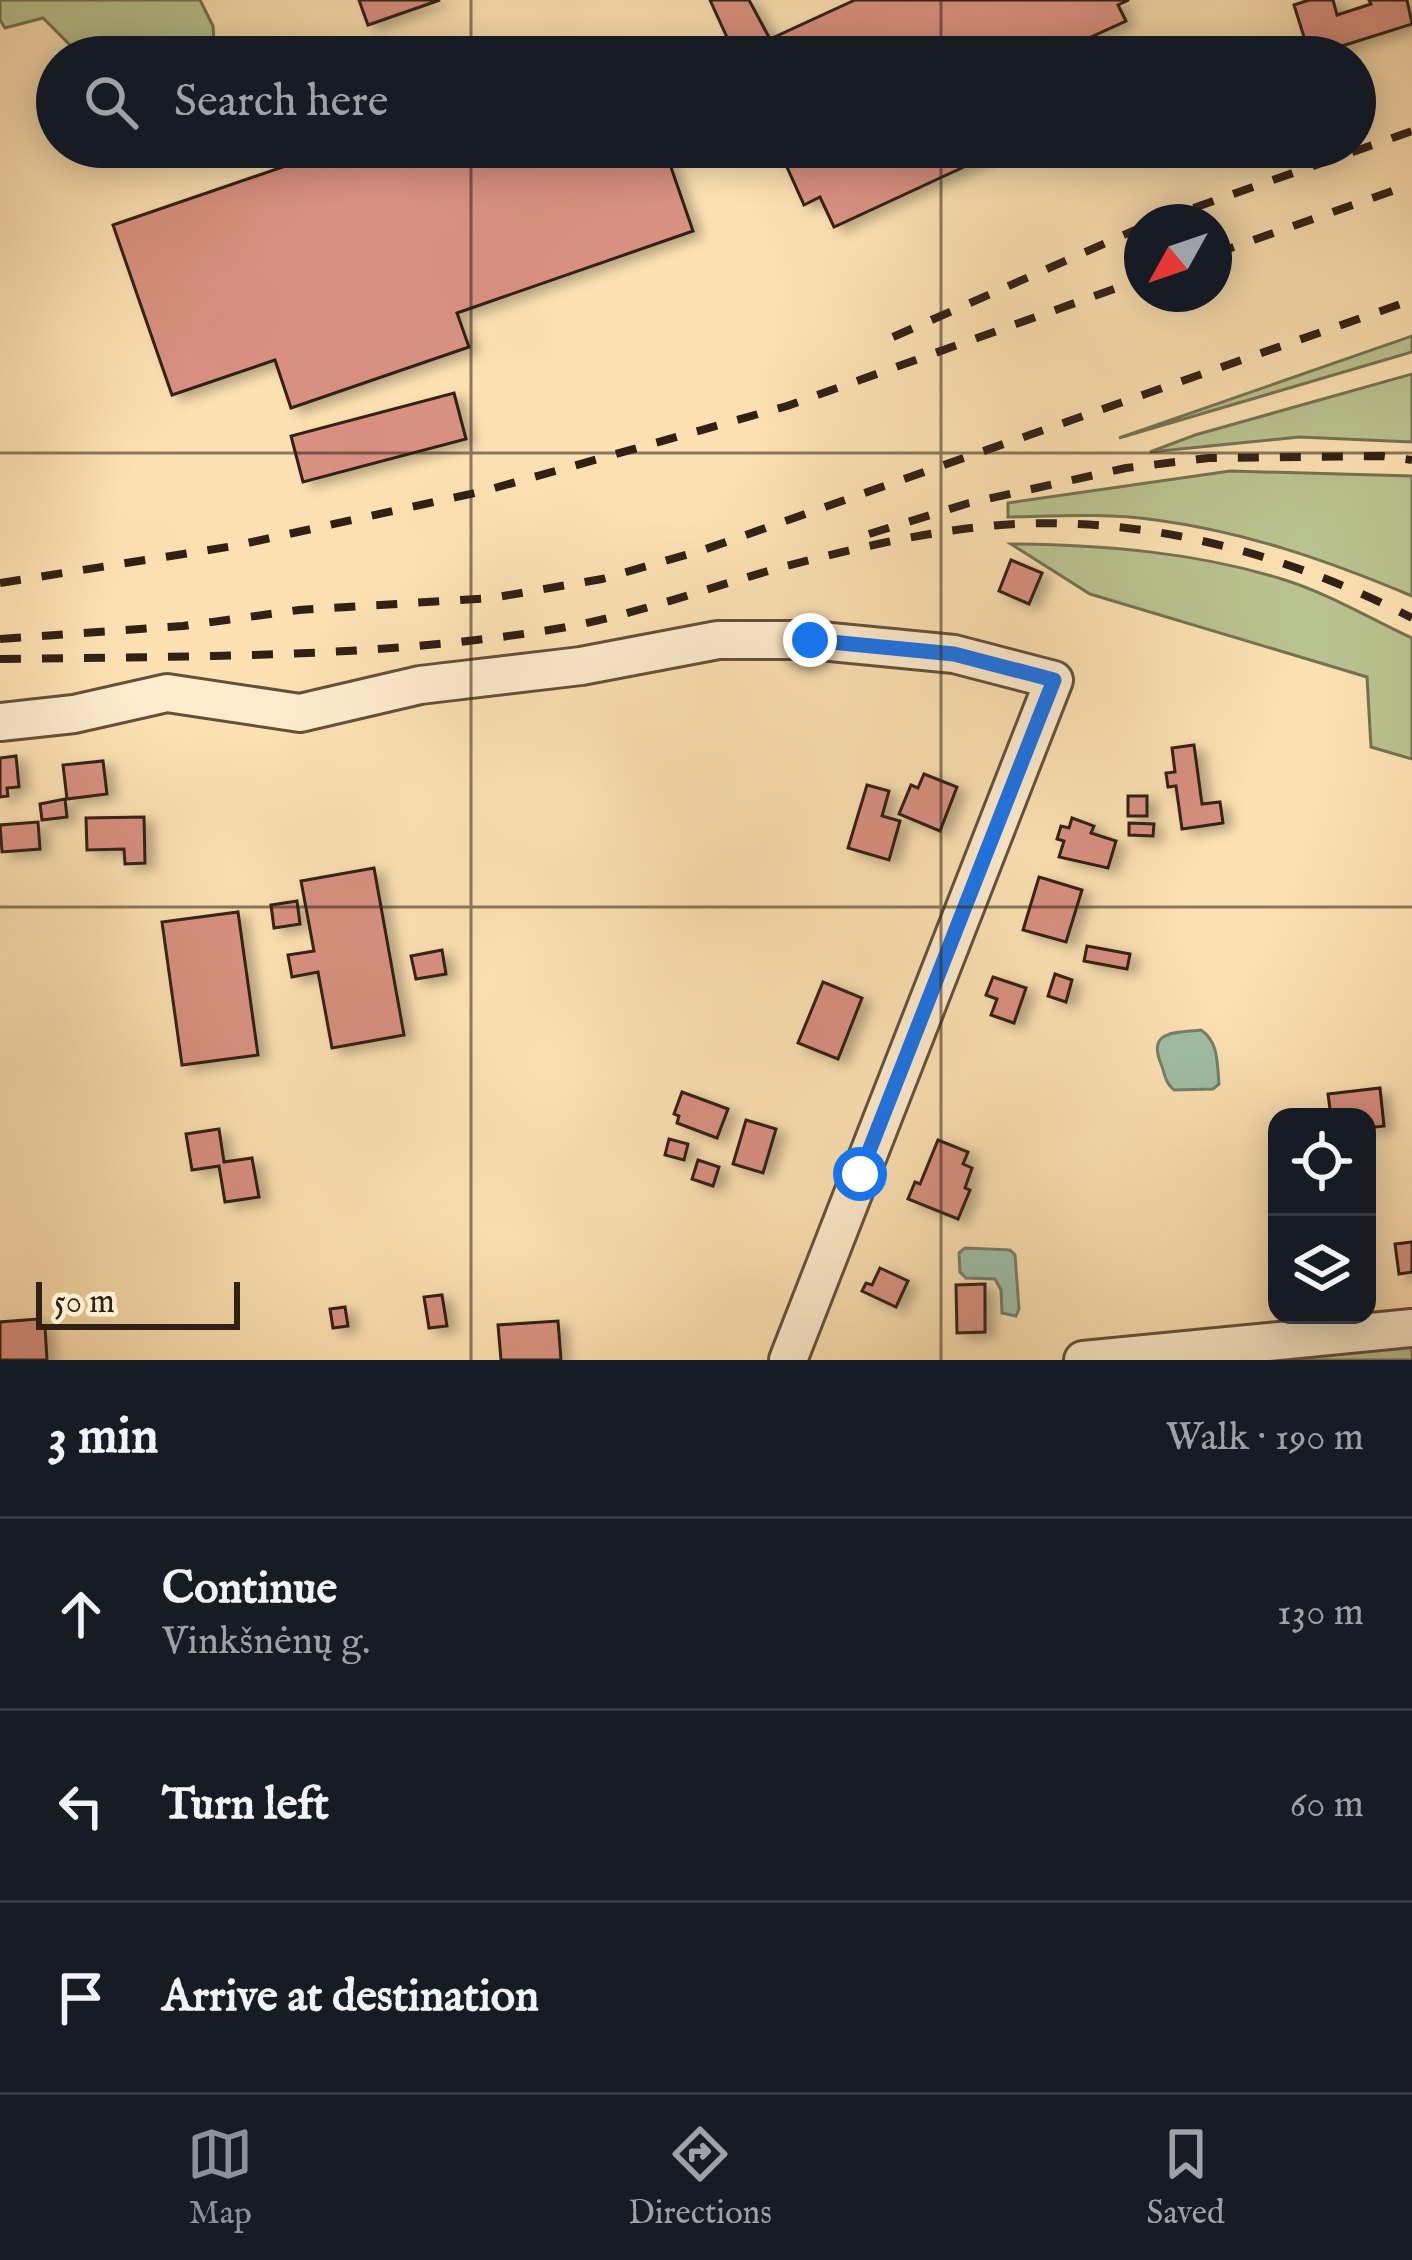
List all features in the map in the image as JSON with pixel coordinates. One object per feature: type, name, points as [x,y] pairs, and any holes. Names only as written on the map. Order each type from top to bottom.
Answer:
[{"type":"street","points":[[0,722],[74,714],[167,693],[300,712],[420,685],[581,667],[718,640],[810,640],[954,654],[1054,680],[788,1360]]},
{"type":"street","points":[[1083,1360],[1412,1328]]},
{"type":"green space","points":[[0,0],[200,0],[214,36],[61,36],[43,18],[5,28]]},
{"type":"green space","points":[[1412,336],[1412,352],[1119,438]]},
{"type":"green space","points":[[1412,374],[1412,442],[1299,437],[1150,452],[1195,435]]},
{"type":"green space","points":[[1230,471],[1412,476],[1412,596],[1287,549],[1189,525],[1119,516],[1008,517],[1008,503]]},
{"type":"green space","points":[[1011,544],[1150,552],[1251,570],[1318,592],[1412,638],[1412,759],[1371,747],[1367,677],[1090,594]]},
{"type":"green space","points":[[1412,1328],[1412,1360],[1083,1360]]},
{"type":"shaded area","points":[[1201,1030],[1214,1047],[1219,1084],[1213,1089],[1174,1090],[1168,1084],[1158,1045],[1166,1035]]},
{"type":"shaded area","points":[[965,1248],[1010,1250],[1015,1255],[1016,1316],[1002,1313],[1001,1290],[995,1279],[966,1278],[960,1272],[959,1253]]},
{"type":"building","points":[[359,0],[440,0],[368,25]]},
{"type":"building","points":[[710,0],[749,0],[768,36],[726,36]]},
{"type":"building","points":[[855,0],[1129,0],[1118,5],[1126,21],[1093,36],[777,36]]},
{"type":"building","points":[[1333,0],[1337,15],[1371,4],[1369,0],[1407,0],[1412,24],[1374,36],[1304,36],[1294,5]]},
{"type":"building","points":[[280,168],[671,168],[693,231],[457,313],[469,347],[291,408],[275,360],[172,395],[113,225]]},
{"type":"building","points":[[787,168],[962,168],[834,227],[820,197],[804,205]]},
{"type":"building","points":[[454,393],[466,439],[303,482],[291,436]]},
{"type":"building","points":[[1011,560],[1042,573],[1029,604],[999,591]]},
{"type":"building","points":[[1194,745],[1202,804],[1220,802],[1223,823],[1182,829],[1176,786],[1168,787],[1166,773],[1175,772],[1172,748]]},
{"type":"building","points":[[16,756],[19,787],[7,788],[8,796],[0,797],[0,758]]},
{"type":"building","points":[[103,761],[107,794],[67,799],[63,765]]},
{"type":"building","points":[[924,774],[957,787],[940,831],[899,814],[911,785],[918,788]]},
{"type":"building","points":[[867,785],[889,791],[882,816],[900,821],[889,860],[848,848]]},
{"type":"building","points":[[1128,796],[1147,796],[1147,816],[1128,816]]},
{"type":"building","points":[[65,799],[67,817],[42,820],[40,804]]},
{"type":"building","points":[[144,817],[145,863],[125,864],[124,849],[87,850],[86,818]]},
{"type":"building","points":[[1072,818],[1094,826],[1091,833],[1116,841],[1108,868],[1059,857],[1064,841],[1057,839],[1061,826],[1069,828]]},
{"type":"building","points":[[38,822],[40,849],[2,852],[0,825]]},
{"type":"building","points":[[1129,823],[1154,824],[1153,836],[1129,835]]},
{"type":"building","points":[[374,868],[404,1035],[332,1048],[318,972],[292,977],[288,955],[314,951],[301,881]]},
{"type":"building","points":[[1039,877],[1082,890],[1066,942],[1023,930]]},
{"type":"building","points":[[297,901],[300,924],[274,928],[271,905]]},
{"type":"building","points":[[238,912],[258,1055],[182,1065],[162,922]]},
{"type":"building","points":[[1087,946],[1130,954],[1127,969],[1084,961]]},
{"type":"building","points":[[442,950],[446,974],[416,979],[411,956]]},
{"type":"building","points":[[1055,974],[1072,980],[1066,1002],[1048,996]]},
{"type":"building","points":[[993,977],[1026,988],[1014,1023],[991,1015],[997,999],[986,995]]},
{"type":"building","points":[[823,982],[862,998],[838,1059],[798,1043]]},
{"type":"building","points":[[1380,1088],[1384,1126],[1376,1127],[1376,1108],[1330,1108],[1328,1094]]},
{"type":"building","points":[[682,1092],[728,1109],[717,1138],[677,1123],[679,1116],[674,1114]]},
{"type":"building","points":[[746,1120],[776,1129],[763,1173],[733,1164]]},
{"type":"building","points":[[219,1129],[224,1162],[252,1158],[259,1197],[225,1202],[219,1166],[192,1170],[186,1134]]},
{"type":"building","points":[[669,1139],[688,1144],[684,1160],[665,1155]]},
{"type":"building","points":[[938,1140],[968,1152],[963,1164],[972,1168],[965,1188],[970,1190],[958,1219],[908,1199],[915,1182],[920,1184]]},
{"type":"building","points":[[698,1160],[719,1167],[713,1186],[692,1179]]},
{"type":"building","points":[[1412,1242],[1412,1272],[1399,1274],[1395,1244]]},
{"type":"building","points":[[880,1268],[908,1281],[896,1307],[862,1291],[866,1283],[872,1285]]},
{"type":"building","points":[[985,1284],[985,1332],[957,1333],[956,1285]]},
{"type":"building","points":[[442,1295],[447,1326],[429,1328],[424,1297]]},
{"type":"building","points":[[345,1307],[348,1326],[333,1328],[330,1309]]},
{"type":"building","points":[[38,1319],[39,1328],[45,1327],[47,1360],[0,1360],[0,1322]]},
{"type":"building","points":[[558,1321],[561,1360],[501,1360],[498,1325]]},
{"type":"railway","points":[[1376,144],[1412,131]]},
{"type":"railway","points":[[1205,204],[1307,168]]},
{"type":"railway","points":[[1232,248],[1412,184]]},
{"type":"railway","points":[[893,337],[1124,235]]},
{"type":"railway","points":[[0,583],[234,546],[484,491],[787,406],[1124,285]]},
{"type":"railway","points":[[0,639],[183,626],[299,610],[492,598],[602,579],[703,550],[1412,300]]},
{"type":"railway","points":[[869,534],[969,503],[1126,468],[1209,458],[1382,456],[1412,460]]},
{"type":"railway","points":[[0,659],[272,654],[475,640],[603,619],[889,542],[973,528],[1054,523],[1107,526],[1213,543],[1316,575],[1412,618]]},
{"type":"route","points":[[810,640],[954,654],[1054,680],[860,1174]]}]
